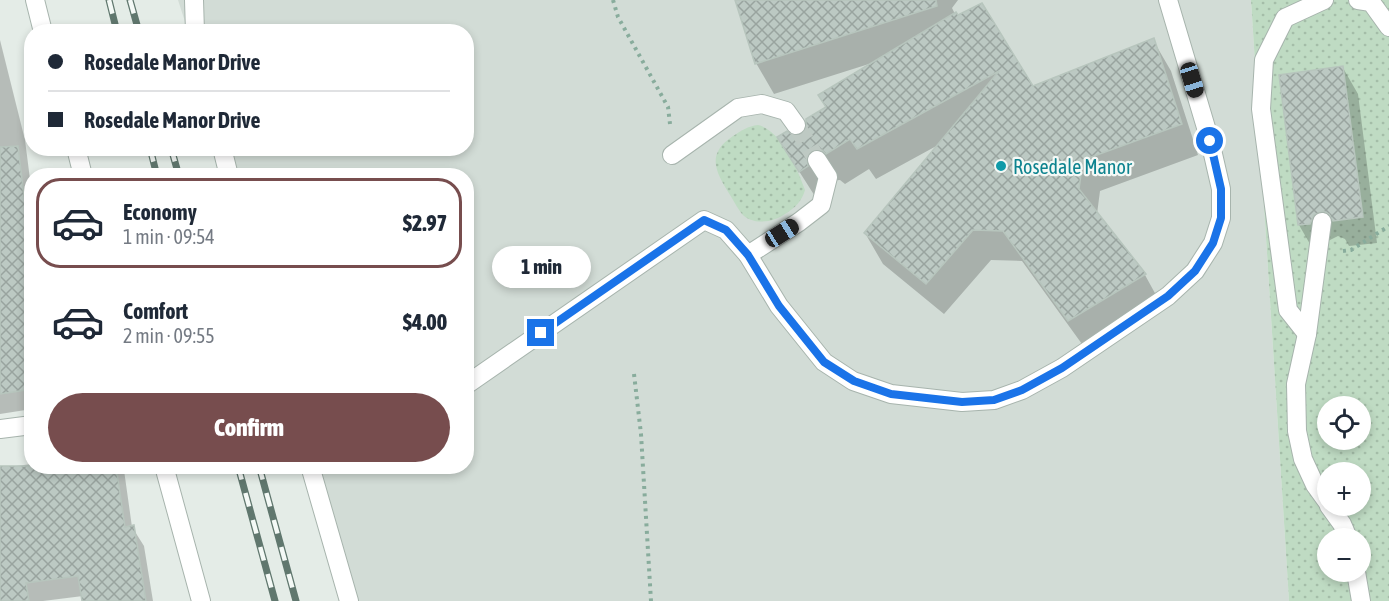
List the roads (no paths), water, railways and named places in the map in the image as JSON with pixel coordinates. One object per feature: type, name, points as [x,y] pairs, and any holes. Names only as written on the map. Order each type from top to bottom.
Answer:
[{"type":"street","points":[[35,0],[41,24]]},
{"type":"street","points":[[194,0],[195,24]]},
{"type":"street","points":[[474,379],[704,220],[726,230],[748,255],[779,306],[824,362],[854,381],[891,394],[962,402],[994,400],[1022,390],[1062,368],[1168,296],[1195,271],[1213,243],[1221,218],[1221,189],[1212,150],[1168,0]]},
{"type":"street","points":[[1307,334],[1288,310],[1261,109],[1264,60],[1285,18],[1324,0]]},
{"type":"street","points":[[1358,0],[1371,2],[1389,27]]},
{"type":"street","points":[[672,155],[738,108],[762,104],[786,111],[796,125]]},
{"type":"street","points":[[748,255],[821,205],[828,177],[817,160]]},
{"type":"street","points":[[1317,488],[1303,459],[1297,431],[1296,384],[1307,334],[1322,222]]},
{"type":"street","points":[[0,429],[24,426]]},
{"type":"street","points":[[166,474],[201,601]]},
{"type":"street","points":[[312,474],[349,601]]},
{"type":"street","points":[[1358,582],[1361,601]]},
{"type":"tunnel","points":[[796,125],[817,160]]},
{"type":"railway","points":[[109,0],[115,24]]},
{"type":"railway","points":[[130,0],[137,24]]},
{"type":"railway","points":[[152,156],[155,168]]},
{"type":"railway","points":[[173,156],[177,168]]},
{"type":"railway","points":[[240,474],[275,601]]},
{"type":"railway","points":[[261,474],[296,601]]},
{"type":"place","name":"Rosedale Manor","points":[[1001,166]]}]
